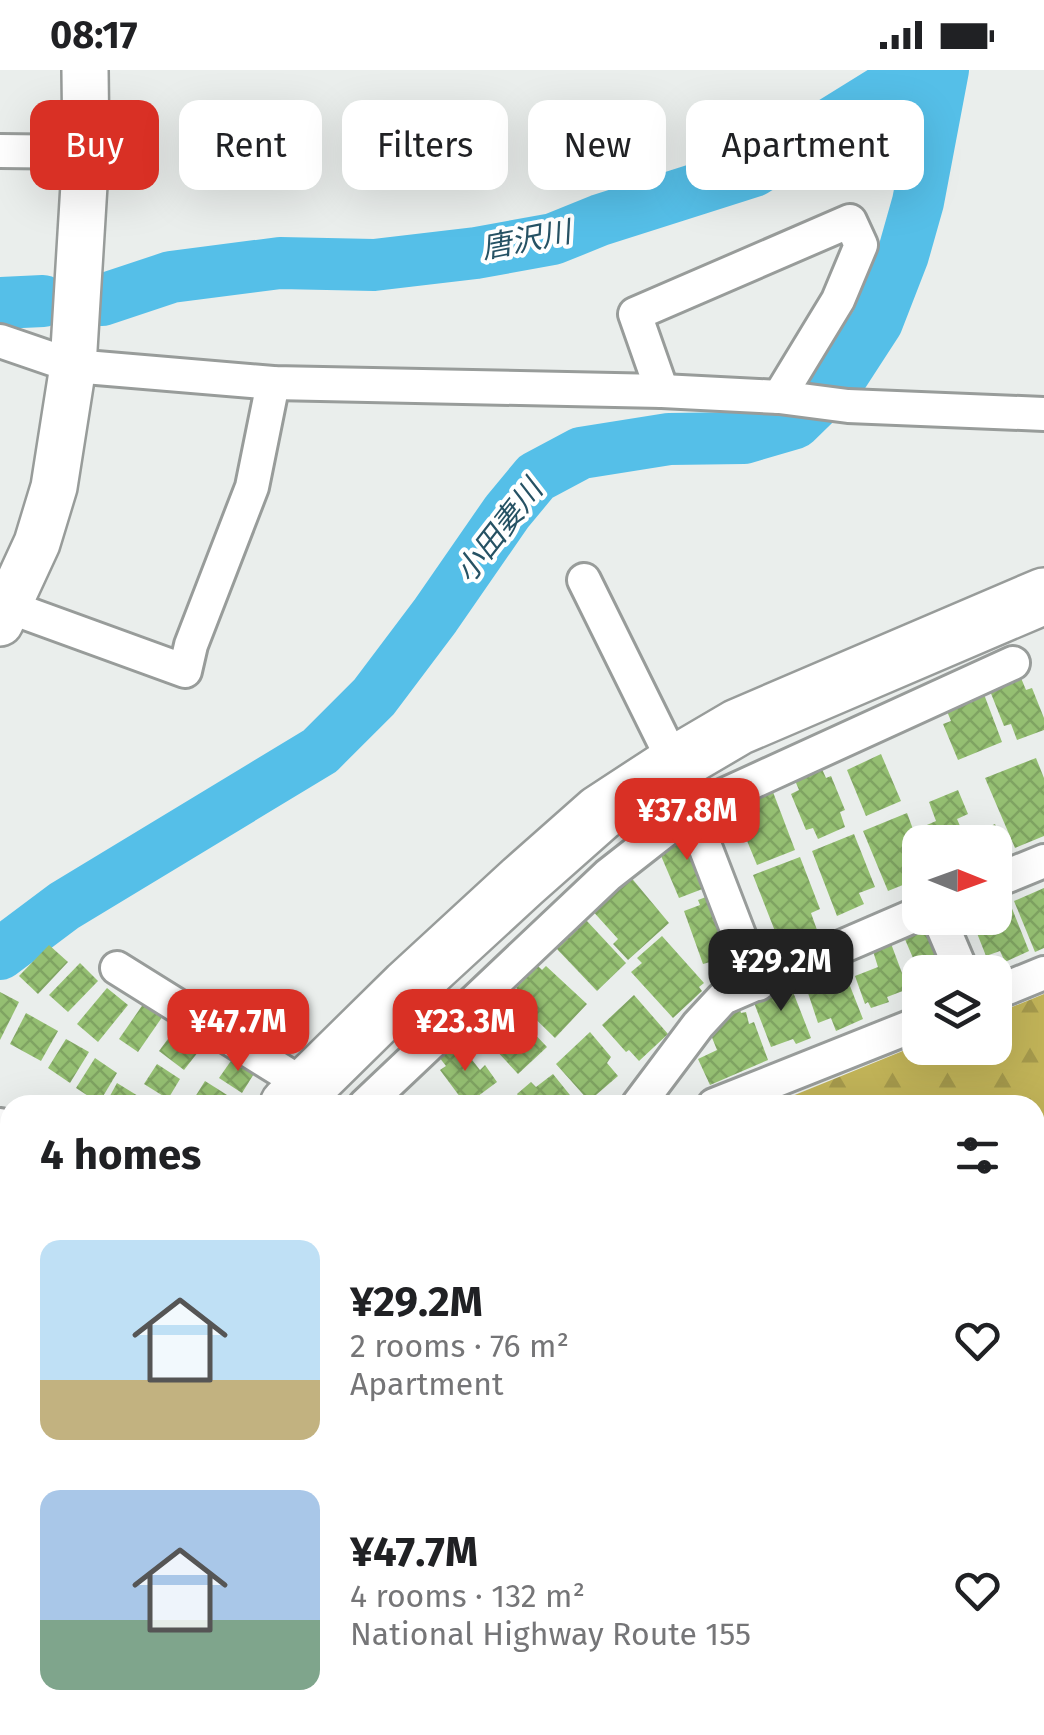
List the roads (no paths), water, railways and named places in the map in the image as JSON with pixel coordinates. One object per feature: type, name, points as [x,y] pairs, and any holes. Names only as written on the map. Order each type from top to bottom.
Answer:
[{"type":"highway","points":[[297,1095],[600,813],[683,787],[738,727],[1044,596]]},
{"type":"street","points":[[85,70],[85,100]]},
{"type":"street","points":[[0,150],[30,151]]},
{"type":"street","points":[[84,190],[73,366],[54,487],[37,542],[4,615],[186,671],[191,645],[252,487],[273,383]]},
{"type":"street","points":[[662,391],[635,314],[850,221],[862,245],[786,398]]},
{"type":"street","points":[[0,341],[73,366],[273,383],[662,391],[848,406],[1044,414]]},
{"type":"street","points":[[584,580],[683,787],[758,984]]},
{"type":"street","points":[[377,1095],[608,875],[683,787],[1013,663]]},
{"type":"street","points":[[1012,875],[1044,861]]},
{"type":"street","points":[[646,1095],[723,998],[902,921]]},
{"type":"street","points":[[118,968],[297,1095]]},
{"type":"street","points":[[1012,986],[1044,973]]},
{"type":"street","points":[[739,1095],[902,1031]]},
{"type":"waterway","name":"唐沢川","points":[[102,300],[171,277],[280,263],[374,265],[553,239],[754,171],[917,70]]},
{"type":"waterway","name":"小田妻川","points":[[0,954],[64,906],[320,751],[374,697],[536,477],[581,453],[669,439],[744,438],[795,423],[840,379],[877,322],[918,202],[943,70]]},
{"type":"waterway","name":"唐沢川","points":[[0,303],[43,301]]}]
